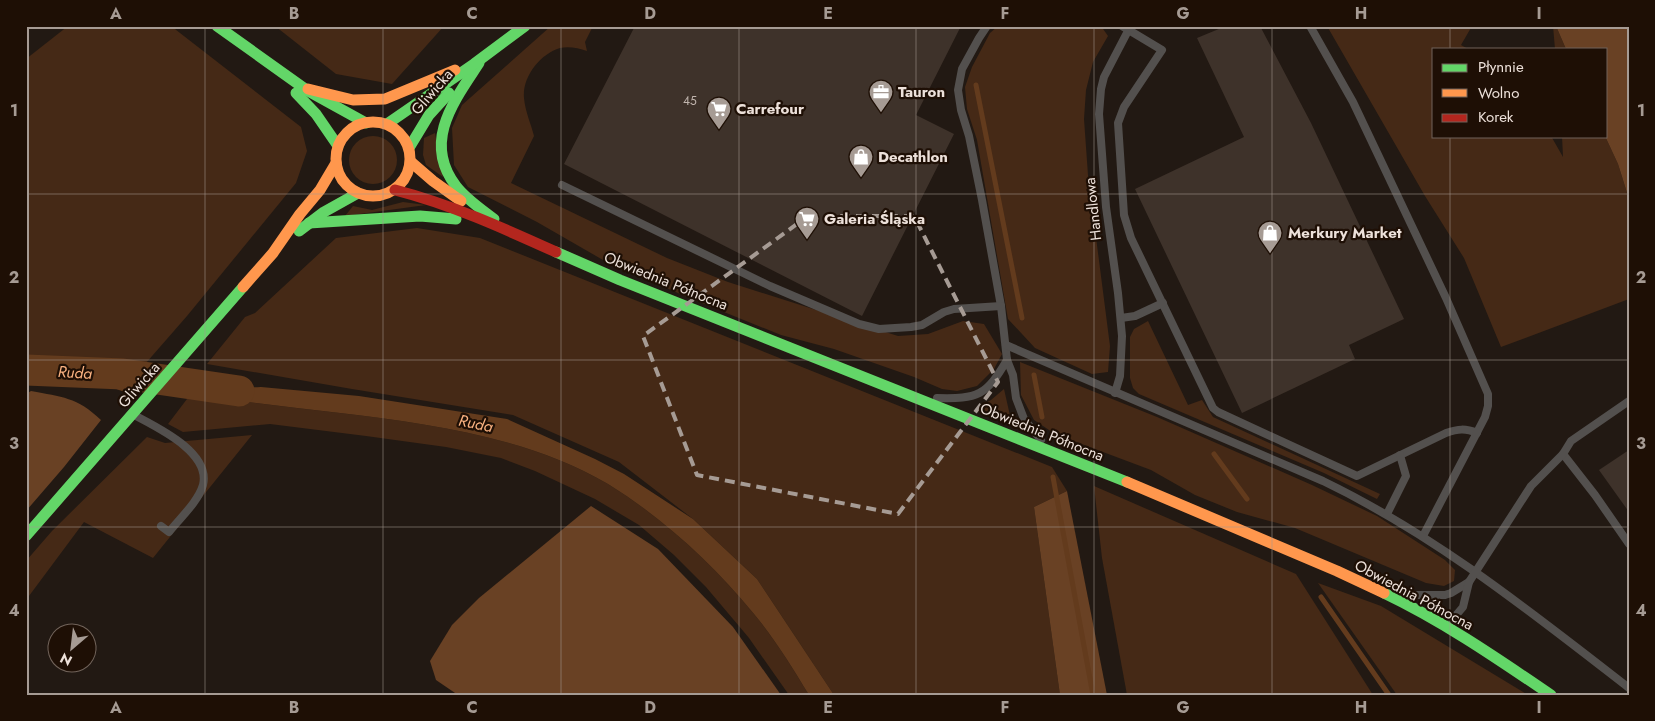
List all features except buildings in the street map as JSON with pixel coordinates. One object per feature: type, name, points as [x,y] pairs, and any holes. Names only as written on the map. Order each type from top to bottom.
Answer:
[{"type":"main road","points":[[217,26],[276,70],[327,103],[366,123]]},
{"type":"main road","name":"Gliwicka","points":[[387,124],[443,84],[481,60],[525,26]]},
{"type":"main road","points":[[308,89],[353,100],[385,99],[481,60]]},
{"type":"main road","points":[[481,60],[452,103],[444,120],[441,135],[442,157],[446,170],[457,187],[506,229]]},
{"type":"main road","name":"Gliwicka","points":[[409,148],[432,111],[481,60]]},
{"type":"main road","points":[[276,70],[316,114],[338,146]]},
{"type":"main road","points":[[366,123],[387,124],[403,136],[409,148],[411,162],[408,175],[395,190],[382,196],[375,197],[358,193],[347,187],[338,174],[336,163],[338,146],[347,132],[353,128],[366,123]]},
{"type":"main road","name":"Obwiednia Północna","points":[[411,162],[433,181],[506,229]]},
{"type":"main road","name":"Gliwicka","points":[[26,536],[273,253],[300,214],[320,190],[336,163]]},
{"type":"main road","name":"Obwiednia Północna","points":[[395,190],[422,197],[506,229],[620,280],[1050,451],[1302,556],[1390,596],[1446,627],[1551,695]]},
{"type":"main road","name":"Gliwicka","points":[[273,253],[309,223],[338,203],[358,193]]},
{"type":"main road","points":[[309,223],[344,222],[420,215],[439,216],[506,229]]},
{"type":"lane","points":[[987,26],[962,69],[958,90],[960,110],[969,136],[1001,306],[1007,360],[1013,375],[1019,408],[1024,420],[1050,451]]},
{"type":"lane","points":[[1310,26],[1353,102],[1442,289],[1486,388],[1488,406],[1485,417],[1423,536]]},
{"type":"lane","points":[[1126,28],[1162,50],[1124,107],[1118,123],[1124,215],[1131,238],[1212,408],[1357,476],[1457,429],[1470,430],[1477,433]]},
{"type":"lane","name":"Handlowa","points":[[1115,393],[1122,364],[1121,318],[1106,207],[1099,114],[1104,77],[1126,28]]},
{"type":"lane","points":[[562,185],[770,286],[859,324],[879,329],[911,327],[922,325],[944,312],[1001,306]]},
{"type":"lane","points":[[1121,318],[1135,316],[1163,303]]},
{"type":"lane","points":[[1006,346],[1034,356],[1115,393],[1322,481],[1387,514],[1423,536],[1516,600],[1629,688]]},
{"type":"lane","points":[[915,397],[958,399],[976,395],[992,384],[1007,360]]},
{"type":"lane","points":[[1446,627],[1462,607],[1469,582],[1475,572],[1532,486],[1563,454],[1571,441],[1629,401]]},
{"type":"lane","points":[[133,415],[153,425],[187,448],[196,458],[203,473],[203,484],[195,500],[169,532],[161,526]]},
{"type":"lane","points":[[1563,454],[1595,495],[1629,544]]},
{"type":"lane","points":[[1387,514],[1406,476],[1400,455]]},
{"type":"lane","points":[[1390,596],[1445,595],[1469,582]]},
{"type":"highlighted area","points":[[808,216],[914,216],[998,382],[898,514],[697,475],[643,336]]},
{"type":"shaded area","points":[[68,26],[171,26],[301,127],[307,151],[296,183],[187,316],[139,371],[26,363],[26,59]]},
{"type":"shaded area","points":[[275,26],[444,26],[392,84],[336,74]]},
{"type":"shaded area","points":[[551,26],[593,26],[585,42],[587,51],[567,47],[560,48],[539,61],[529,75],[524,90],[524,98],[534,136],[511,183],[667,258],[728,282],[898,336],[928,334],[963,321],[984,324],[1002,354],[994,369],[977,386],[957,391],[942,389],[914,377],[834,349],[781,335],[603,260],[537,222],[468,187],[454,165],[452,128],[462,105]]},
{"type":"shaded area","points":[[998,26],[1101,26],[1108,36],[1093,62],[1086,90],[1084,119],[1088,175],[1110,346],[1108,372],[1092,374],[1035,348],[1008,319],[977,140],[967,109],[965,87],[972,67],[990,33]]},
{"type":"shaded area","points":[[1327,26],[1472,26],[1461,45],[1466,48],[1432,48],[1432,138],[1552,138],[1563,157],[1562,138],[1606,138],[1618,164],[1629,199],[1629,299],[1501,347],[1464,258],[1425,196]]},
{"type":"shaded area","points":[[1553,26],[1556,26],[1566,48],[1555,48]]},
{"type":"shaded area","points":[[1556,26],[1629,26],[1629,199],[1618,164],[1606,138],[1608,138],[1608,48],[1566,48]]},
{"type":"shaded area","points":[[435,133],[443,177],[426,165],[423,155],[424,138]]},
{"type":"shaded area","points":[[368,136],[378,136],[387,140],[393,146],[396,151],[396,169],[387,180],[378,184],[368,184],[359,180],[353,174],[349,165],[349,155],[353,146],[359,140]]},
{"type":"shaded area","points":[[403,202],[426,205],[345,216],[353,206],[372,210]]},
{"type":"shaded area","points":[[417,228],[480,238],[1052,467],[1067,491],[1034,507],[1060,695],[834,695],[757,579],[693,519],[619,462],[513,415],[207,364],[245,317],[255,313],[336,238]]},
{"type":"shaded area","points":[[1148,321],[1188,405],[1202,400],[1213,417],[1380,494],[1377,499],[1324,473],[1139,394],[1133,388],[1130,378],[1130,337],[1134,329]]},
{"type":"shaded area","points":[[1020,362],[1157,417],[1312,485],[1377,516],[1445,560],[1455,570],[1454,581],[1444,586],[1426,583],[1295,528],[1237,512],[1195,495],[1151,470],[1055,434],[1034,420],[1021,395]]},
{"type":"shaded area","points":[[1004,389],[1011,420],[1010,423],[976,410],[976,408],[991,400]]},
{"type":"shaded area","points":[[31,391],[69,399],[92,412],[101,420],[26,511],[26,394]]},
{"type":"shaded area","points":[[190,395],[374,417],[443,428],[512,444],[577,468],[608,484],[668,527],[722,577],[762,624],[783,653],[809,695],[789,695],[749,638],[706,587],[674,555],[639,525],[595,499],[535,471],[501,458],[446,447],[270,424],[183,432],[168,424]]},
{"type":"shaded area","points":[[252,435],[153,558],[84,522],[26,600],[26,561],[52,531],[147,437],[165,443]]},
{"type":"shaded area","points":[[1094,486],[1296,574],[1373,695],[1127,695],[1102,558]]},
{"type":"shaded area","points":[[1067,491],[1107,695],[1060,695],[1034,507]]},
{"type":"shaded area","points":[[591,506],[658,549],[733,627],[781,695],[458,695],[436,680],[430,661],[452,625],[479,598]]},
{"type":"shaded area","points":[[1318,583],[1381,606],[1528,695],[1397,695]]},
{"type":"water","points":[[26,363],[90,368],[155,367],[130,394],[108,386],[26,382]]},
{"type":"water","points":[[207,373],[220,381],[239,386],[359,396],[507,419],[595,459],[624,474],[693,519],[757,579],[834,695],[809,695],[783,653],[762,624],[722,577],[668,527],[608,484],[577,468],[512,444],[443,428],[374,417],[190,395]]},
{"type":"waterway","points":[[976,85],[1022,318]]},
{"type":"waterway","name":"Ruda","points":[[26,370],[123,374],[239,391]]},
{"type":"waterway","points":[[1034,375],[1042,417]]},
{"type":"waterway","points":[[1214,454],[1247,499]]},
{"type":"waterway","points":[[1053,477],[1093,695]]},
{"type":"waterway","points":[[1321,597],[1389,695]]},
{"type":"traffic: fast","points":[[217,26],[308,91],[366,123]]},
{"type":"traffic: fast","points":[[387,124],[525,26]]},
{"type":"traffic: fast","points":[[479,63],[460,92],[445,122],[442,154],[446,170],[456,186],[469,200],[494,219]]},
{"type":"traffic: fast","points":[[296,93],[316,114],[338,146]]},
{"type":"traffic: fast","points":[[409,148],[429,115],[449,93]]},
{"type":"traffic: fast","points":[[299,231],[324,212],[358,193]]},
{"type":"traffic: fast","points":[[309,223],[420,216],[456,219]]},
{"type":"traffic: fast","points":[[556,252],[620,280],[1127,482]]},
{"type":"traffic: fast","points":[[26,536],[243,287]]},
{"type":"traffic: fast","points":[[1384,593],[1449,628],[1551,695]]},
{"type":"traffic: slow","points":[[308,89],[353,100],[385,99],[455,70]]},
{"type":"traffic: slow","points":[[380,122],[400,132],[408,145],[410,159],[408,173],[400,186],[387,194],[366,196],[346,186],[338,173],[336,152],[346,132],[359,124],[380,122]]},
{"type":"traffic: slow","points":[[411,162],[461,201]]},
{"type":"traffic: slow","points":[[243,287],[273,253],[300,214],[320,190],[336,163]]},
{"type":"traffic: slow","points":[[1127,482],[1337,571],[1384,593]]},
{"type":"traffic: jam","points":[[395,190],[456,209],[556,252]]},
{"type":"place","name":"Tauron","points":[[881,113]]},
{"type":"place","name":"Carrefour","points":[[719,130]]},
{"type":"place","name":"Decathlon","points":[[861,178]]},
{"type":"place","name":"Galeria Śląska","points":[[807,240]]},
{"type":"place","name":"Merkury Market","points":[[1270,254]]}]
